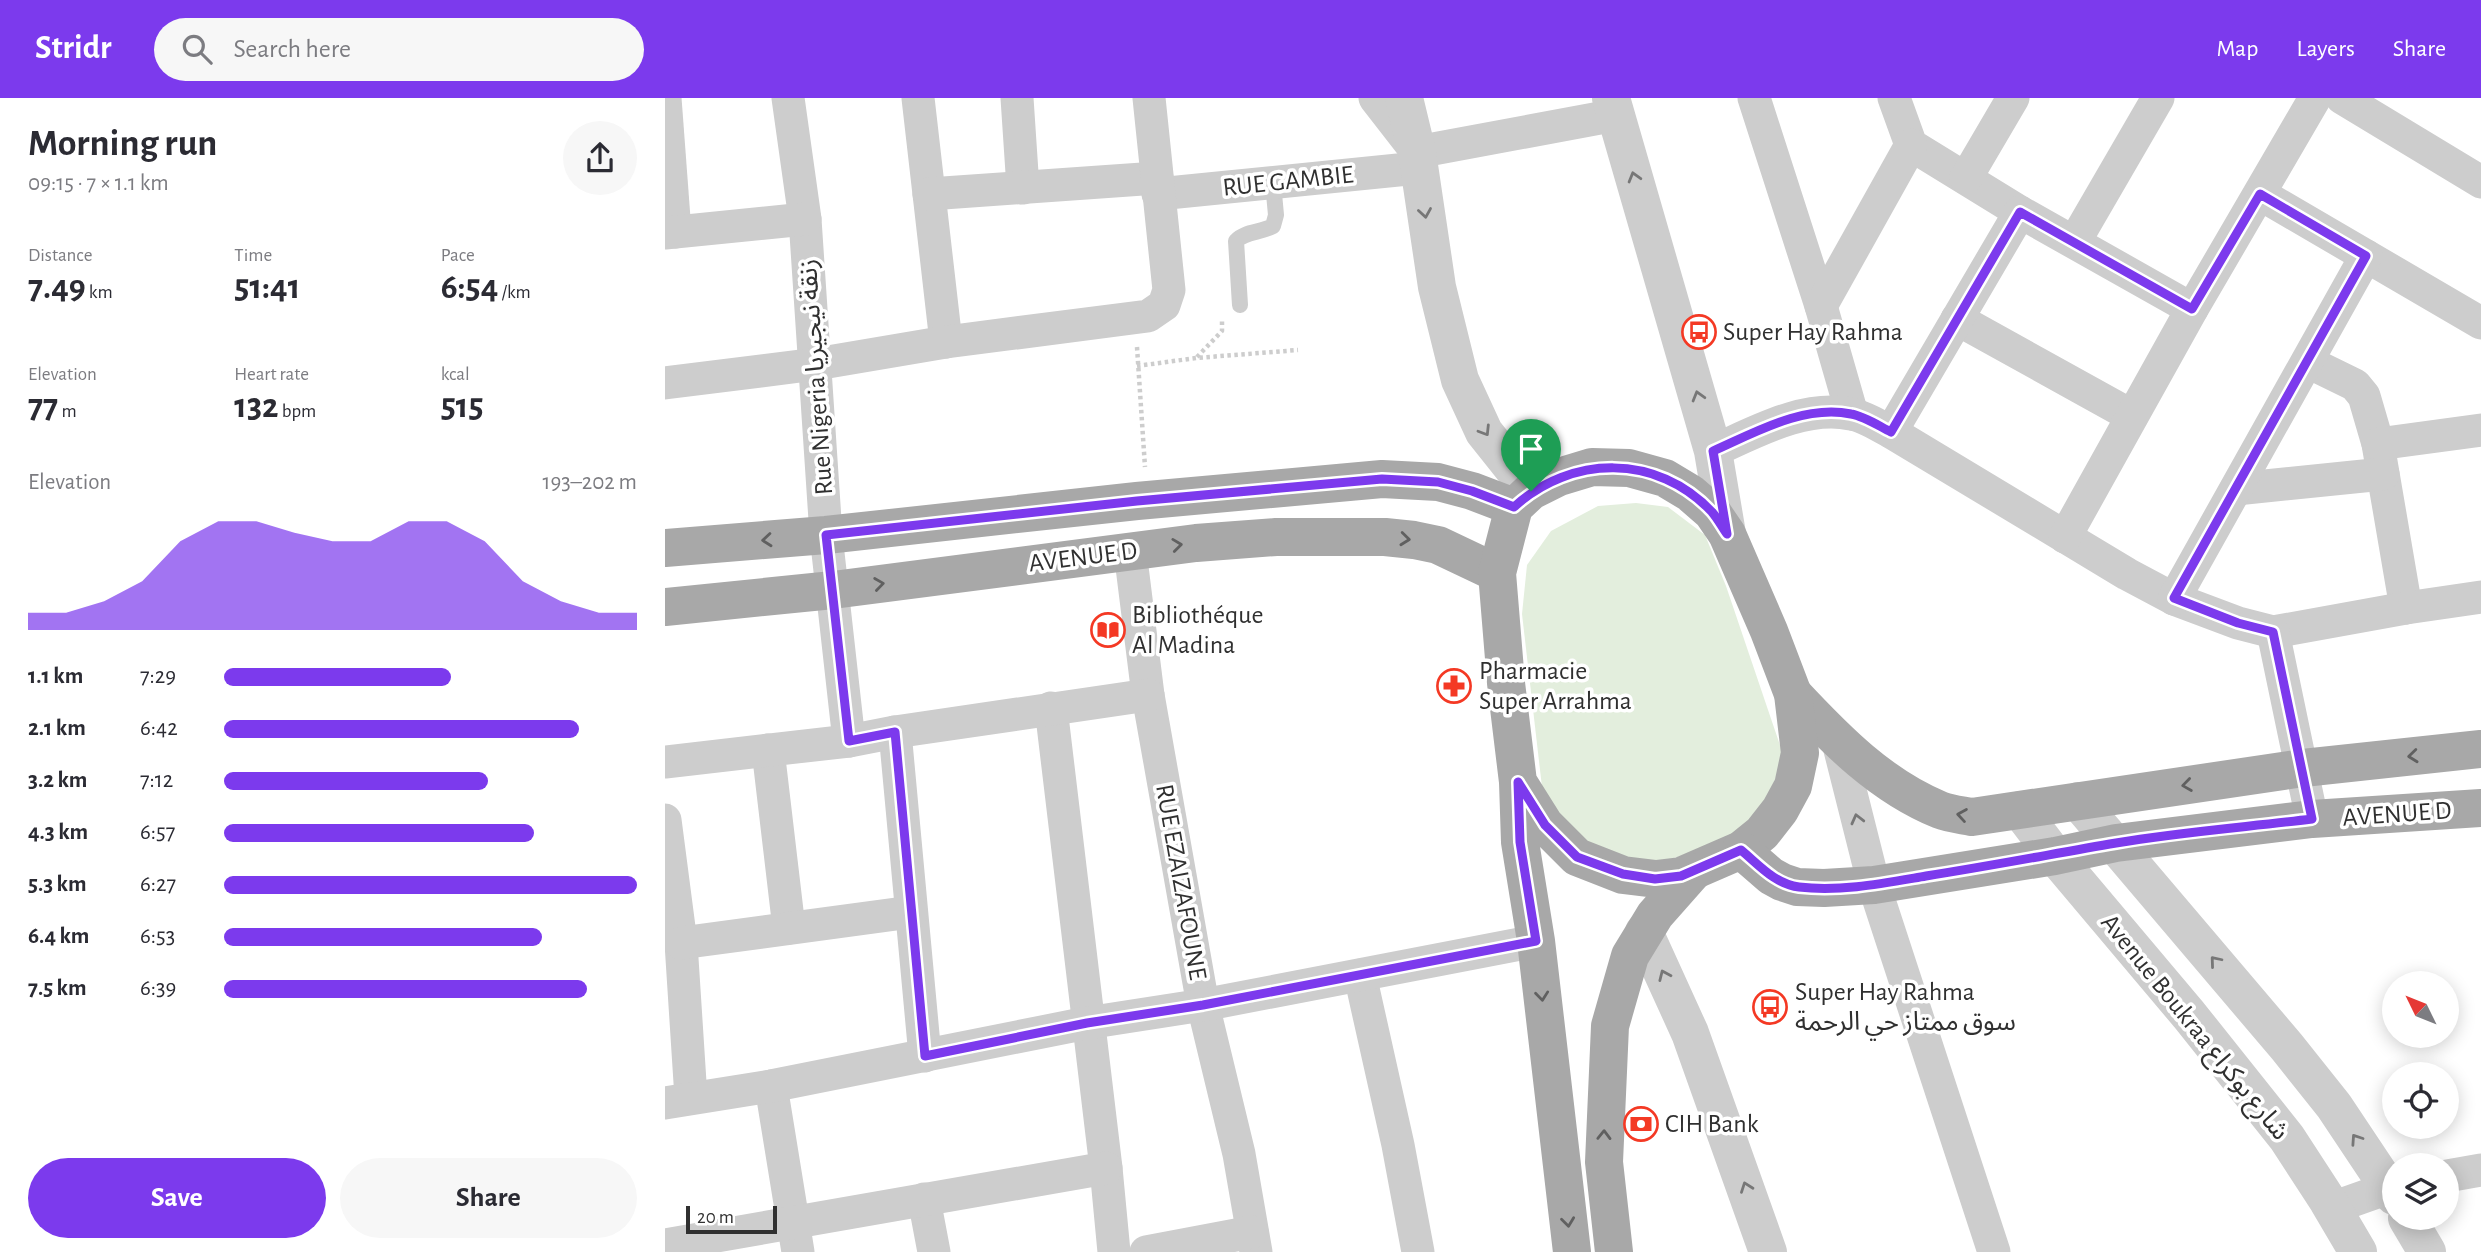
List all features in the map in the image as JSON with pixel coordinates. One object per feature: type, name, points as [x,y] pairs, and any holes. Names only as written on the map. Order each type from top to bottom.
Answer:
[{"type":"main road","points":[[1518,782],[1545,825],[1577,857],[1623,874],[1655,879],[1693,872],[1741,850],[1762,832],[1780,810],[1793,786],[1800,753],[1793,694],[1727,534],[1712,512],[1690,493],[1665,478],[1629,468],[1592,467],[1559,477],[1523,499],[1497,573],[1518,782],[1520,842],[1536,941],[1572,1252]]},
{"type":"main road","name":"AVENUE D","points":[[665,548],[826,535],[1148,500],[1382,479],[1438,482],[1472,491],[1523,499]]},
{"type":"main road","name":"AVENUE D","points":[[665,607],[833,590],[1196,543],[1276,537],[1385,537],[1414,540],[1438,545],[1497,573]]},
{"type":"main road","name":"AVENUE D","points":[[1793,694],[1838,742],[1898,789],[1943,811],[1972,817],[2303,768],[2481,749]]},
{"type":"main road","name":"AVENUE D","points":[[1741,850],[1771,876],[1797,887],[1824,888],[1874,885],[2055,856],[2116,843],[2312,819],[2481,808]]},
{"type":"main road","points":[[1614,1252],[1604,1162],[1610,1026],[1627,964],[1644,932],[1655,915],[1693,872]]},
{"type":"street","points":[[665,98],[670,233],[805,219]]},
{"type":"street","name":"Rue Nigeria زنقة نيجيريا","points":[[788,98],[805,219],[826,535],[849,741]]},
{"type":"street","points":[[918,98],[946,342]]},
{"type":"street","points":[[1017,98],[1023,188]]},
{"type":"street","points":[[665,383],[1148,316],[1164,305],[1169,290],[1149,98]]},
{"type":"street","points":[[1375,98],[1417,160]]},
{"type":"street","points":[[1404,98],[1417,160],[1437,287],[1461,380],[1484,432],[1523,499]]},
{"type":"street","points":[[1754,98],[1821,306],[1852,414]]},
{"type":"street","points":[[1894,98],[1911,145],[2020,212],[2192,309]]},
{"type":"street","points":[[1966,178],[2013,98]]},
{"type":"street","points":[[2075,241],[2158,98]]},
{"type":"street","points":[[2065,537],[2192,309],[2315,98]]},
{"type":"street","points":[[2342,98],[2481,182]]},
{"type":"street","points":[[1614,107],[1713,451],[1727,534]]},
{"type":"street","name":"RUE GAMBIE","points":[[929,194],[1023,188],[1273,183],[1417,160],[1614,107]]},
{"type":"street","points":[[1821,306],[1911,145]]},
{"type":"street","points":[[2260,194],[2480,324]]},
{"type":"street","points":[[1891,432],[2020,212]]},
{"type":"street","points":[[2174,598],[2366,256]]},
{"type":"street","points":[[1957,319],[2132,416]]},
{"type":"street","points":[[2308,362],[2355,385],[2364,396],[2381,459],[2406,608]]},
{"type":"street","points":[[1713,451],[1774,425],[1827,413],[1852,414],[1891,432],[2127,574],[2174,598],[2238,623],[2273,632],[2481,597]]},
{"type":"street","points":[[2236,489],[2381,459],[2481,430]]},
{"type":"street","name":"RUE EZAIZAFOUNE","points":[[1130,551],[1148,695],[1203,1005],[1238,1154],[1254,1242]]},
{"type":"street","points":[[2273,632],[2312,819]]},
{"type":"street","points":[[665,762],[849,741],[1148,695]]},
{"type":"street","points":[[1051,708],[1114,1252]]},
{"type":"street","points":[[895,732],[925,1056]]},
{"type":"street","points":[[1838,742],[1874,885],[1994,1252]]},
{"type":"street","points":[[768,750],[789,928]]},
{"type":"street","points":[[2078,800],[2303,1067],[2334,1106],[2382,1176]]},
{"type":"street","name":"Avenue Boukraa شارع بوكراع","points":[[2020,810],[2055,856],[2189,1014],[2287,1138],[2358,1252]]},
{"type":"street","points":[[665,820],[681,943],[678,1100],[771,1086],[1087,1023],[1203,1005],[1536,941]]},
{"type":"street","points":[[681,943],[911,912]]},
{"type":"street","points":[[1644,932],[1690,1033],[1768,1252]]},
{"type":"street","points":[[1360,975],[1398,1144],[1418,1252]]},
{"type":"street","points":[[771,1086],[795,1237]]},
{"type":"street","points":[[669,1247],[795,1237],[925,1199],[1106,1168]]},
{"type":"street","points":[[2459,1174],[2481,1170]]},
{"type":"street","points":[[925,1199],[933,1252]]},
{"type":"street","points":[[2332,1208],[2382,1199]]},
{"type":"street","points":[[2415,1230],[2427,1252]]},
{"type":"street","points":[[1146,1252],[1254,1242]]},
{"type":"lane","points":[[1240,305],[1236,241],[1242,235],[1263,232],[1273,226],[1276,215],[1273,183]]},
{"type":"path","points":[[1196,358],[1221,331],[1223,310],[1240,305]]},
{"type":"path","points":[[1136,317],[1137,366],[1148,500]]},
{"type":"path","points":[[1137,366],[1196,358],[1298,350]]},
{"type":"green space","points":[[1636,503],[1668,507],[1705,535],[1726,586],[1784,757],[1765,805],[1726,844],[1644,866],[1598,852],[1563,828],[1542,787],[1522,614],[1527,565],[1551,531],[1598,506]]},
{"type":"place","name":"Super Hay Rahma","points":[[1699,332]]},
{"type":"place","name":"Bibliothéque Al Madina","points":[[1108,630]]},
{"type":"place","name":"Pharmacie Super Arrahma","points":[[1454,686]]},
{"type":"place","name":"Super Hay Rahma سوق ممتاز حي الرحمة","points":[[1770,1007]]},
{"type":"place","name":"CIH Bank","points":[[1641,1124]]},
{"type":"route","points":[[2260,194],[2366,256],[2174,598],[2238,623],[2273,632],[2312,819],[2116,843],[2055,856],[1874,885],[1797,887],[1771,876],[1741,850],[1693,872],[1655,879],[1623,874],[1577,857],[1545,825],[1518,782],[1520,842],[1536,941],[1203,1005],[1087,1023],[925,1056],[895,732],[849,741],[826,535],[1137,501],[1382,479],[1438,482],[1514,507],[1531,491],[1559,477],[1592,467],[1629,468],[1665,478],[1690,493],[1712,512],[1727,534],[1713,451],[1774,425],[1827,413],[1852,414],[1891,432],[2020,212],[2192,309],[2260,194]]}]
